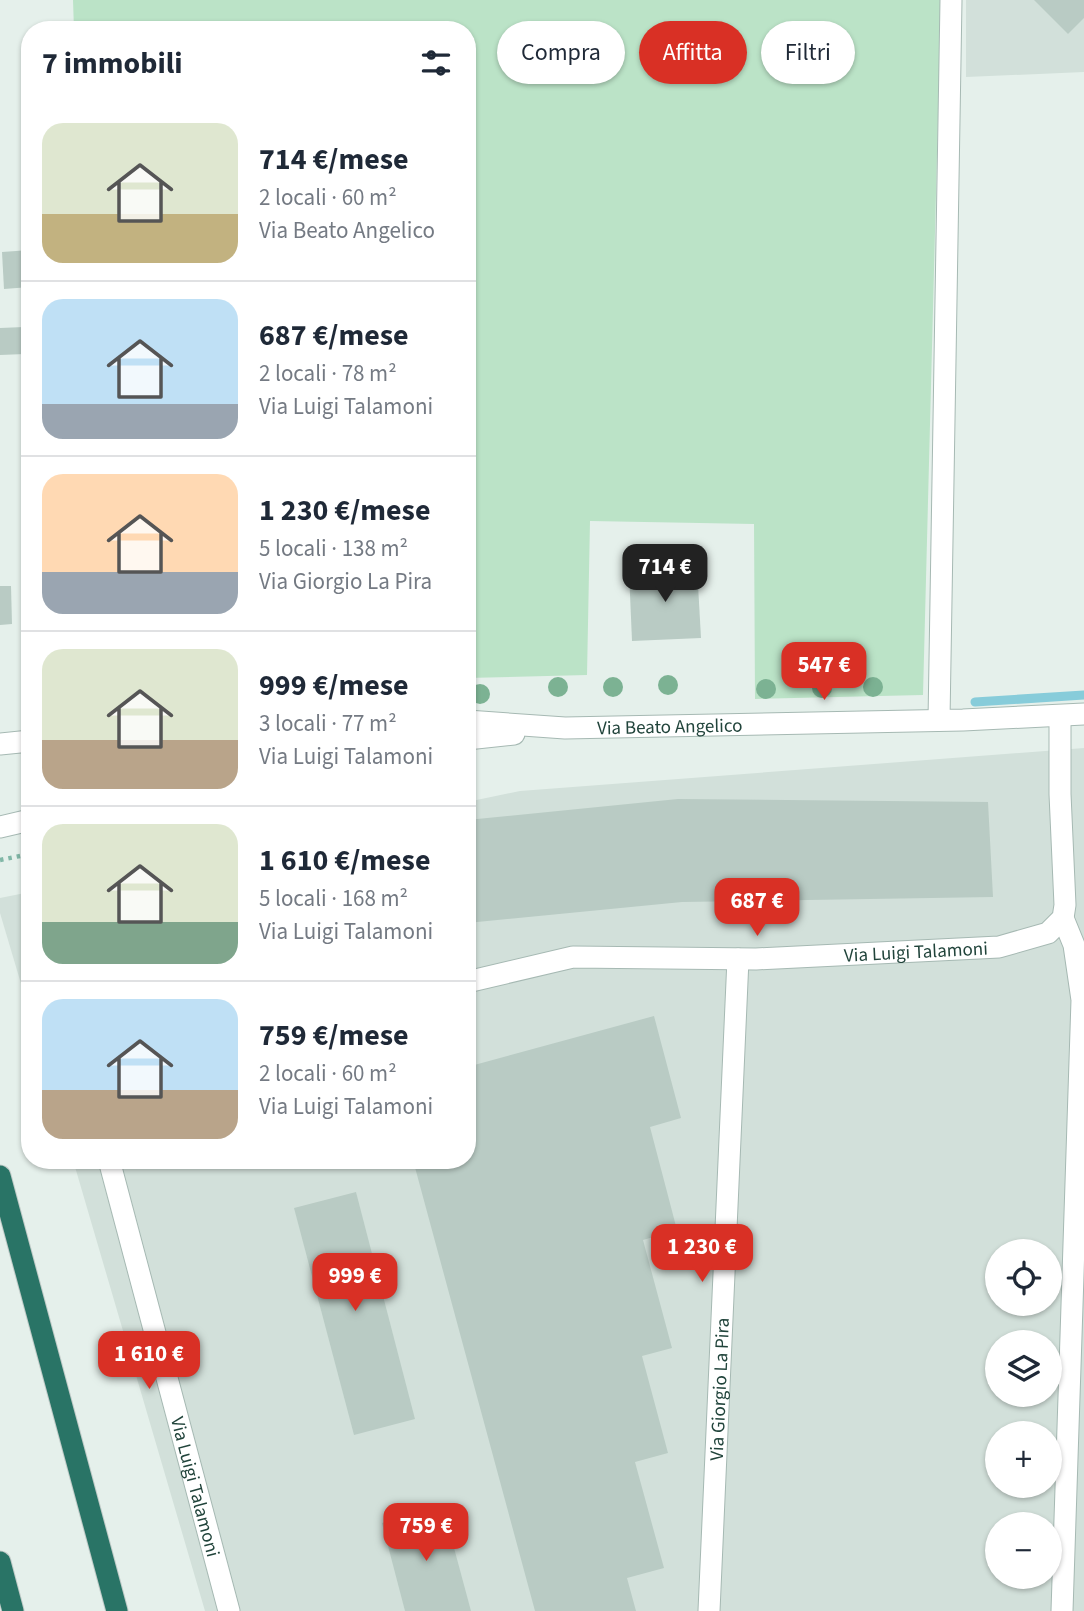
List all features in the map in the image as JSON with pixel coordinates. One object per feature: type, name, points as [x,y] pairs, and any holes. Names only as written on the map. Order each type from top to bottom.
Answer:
[{"type":"highway","points":[[0,1176],[117,1611]]},
{"type":"highway","points":[[0,1562],[13,1611]]},
{"type":"street","points":[[939,720],[951,0]]},
{"type":"street","name":"Via Beato Angelico","points":[[476,722],[565,728],[1084,714]]},
{"type":"street","points":[[1060,716],[1060,794],[1066,905],[1063,918],[1074,945],[1082,1000],[1062,1611]]},
{"type":"street","points":[[476,738],[565,728]]},
{"type":"street","points":[[0,744],[21,742]]},
{"type":"street","points":[[0,827],[21,822]]},
{"type":"street","name":"Via Luigi Talamoni","points":[[476,980],[573,957],[738,959],[999,947],[1048,933],[1063,918]]},
{"type":"street","name":"Via Giorgio La Pira","points":[[709,1611],[738,959]]},
{"type":"street","name":"Via Luigi Talamoni","points":[[111,1169],[229,1611]]},
{"type":"path","points":[[0,860],[21,855]]},
{"type":"shaded area","points":[[966,0],[1084,0],[1084,72],[966,77]]},
{"type":"shaded area","points":[[1084,748],[1084,1611],[205,1611],[76,1169],[476,1169],[476,800],[520,791]]},
{"type":"shaded area","points":[[21,894],[21,984],[0,913],[0,898]]},
{"type":"green space","points":[[73,0],[941,0],[923,695],[755,699],[754,524],[590,521],[587,675],[476,678],[476,21],[74,21]]},
{"type":"building","points":[[1034,0],[1084,0],[1084,18],[1068,34]]},
{"type":"building","points":[[21,251],[21,288],[4,289],[2,252]]},
{"type":"building","points":[[21,327],[21,354],[0,355],[0,328]]},
{"type":"building","points":[[697,567],[701,638],[632,641],[629,571]]},
{"type":"building","points":[[0,586],[11,586],[12,624],[0,625]]},
{"type":"building","points":[[678,799],[988,802],[993,897],[682,902],[476,922],[476,819]]},
{"type":"building","points":[[654,1016],[681,1118],[650,1127],[677,1230],[643,1240],[672,1348],[642,1356],[668,1453],[635,1462],[664,1568],[627,1578],[636,1611],[535,1611],[415,1169],[476,1169],[476,1065]]},
{"type":"building","points":[[356,1192],[415,1419],[354,1435],[294,1208]]},
{"type":"building","points":[[443,1507],[471,1611],[405,1611],[382,1523]]},
{"type":"waterway","points":[[975,702],[1084,695]]}]
